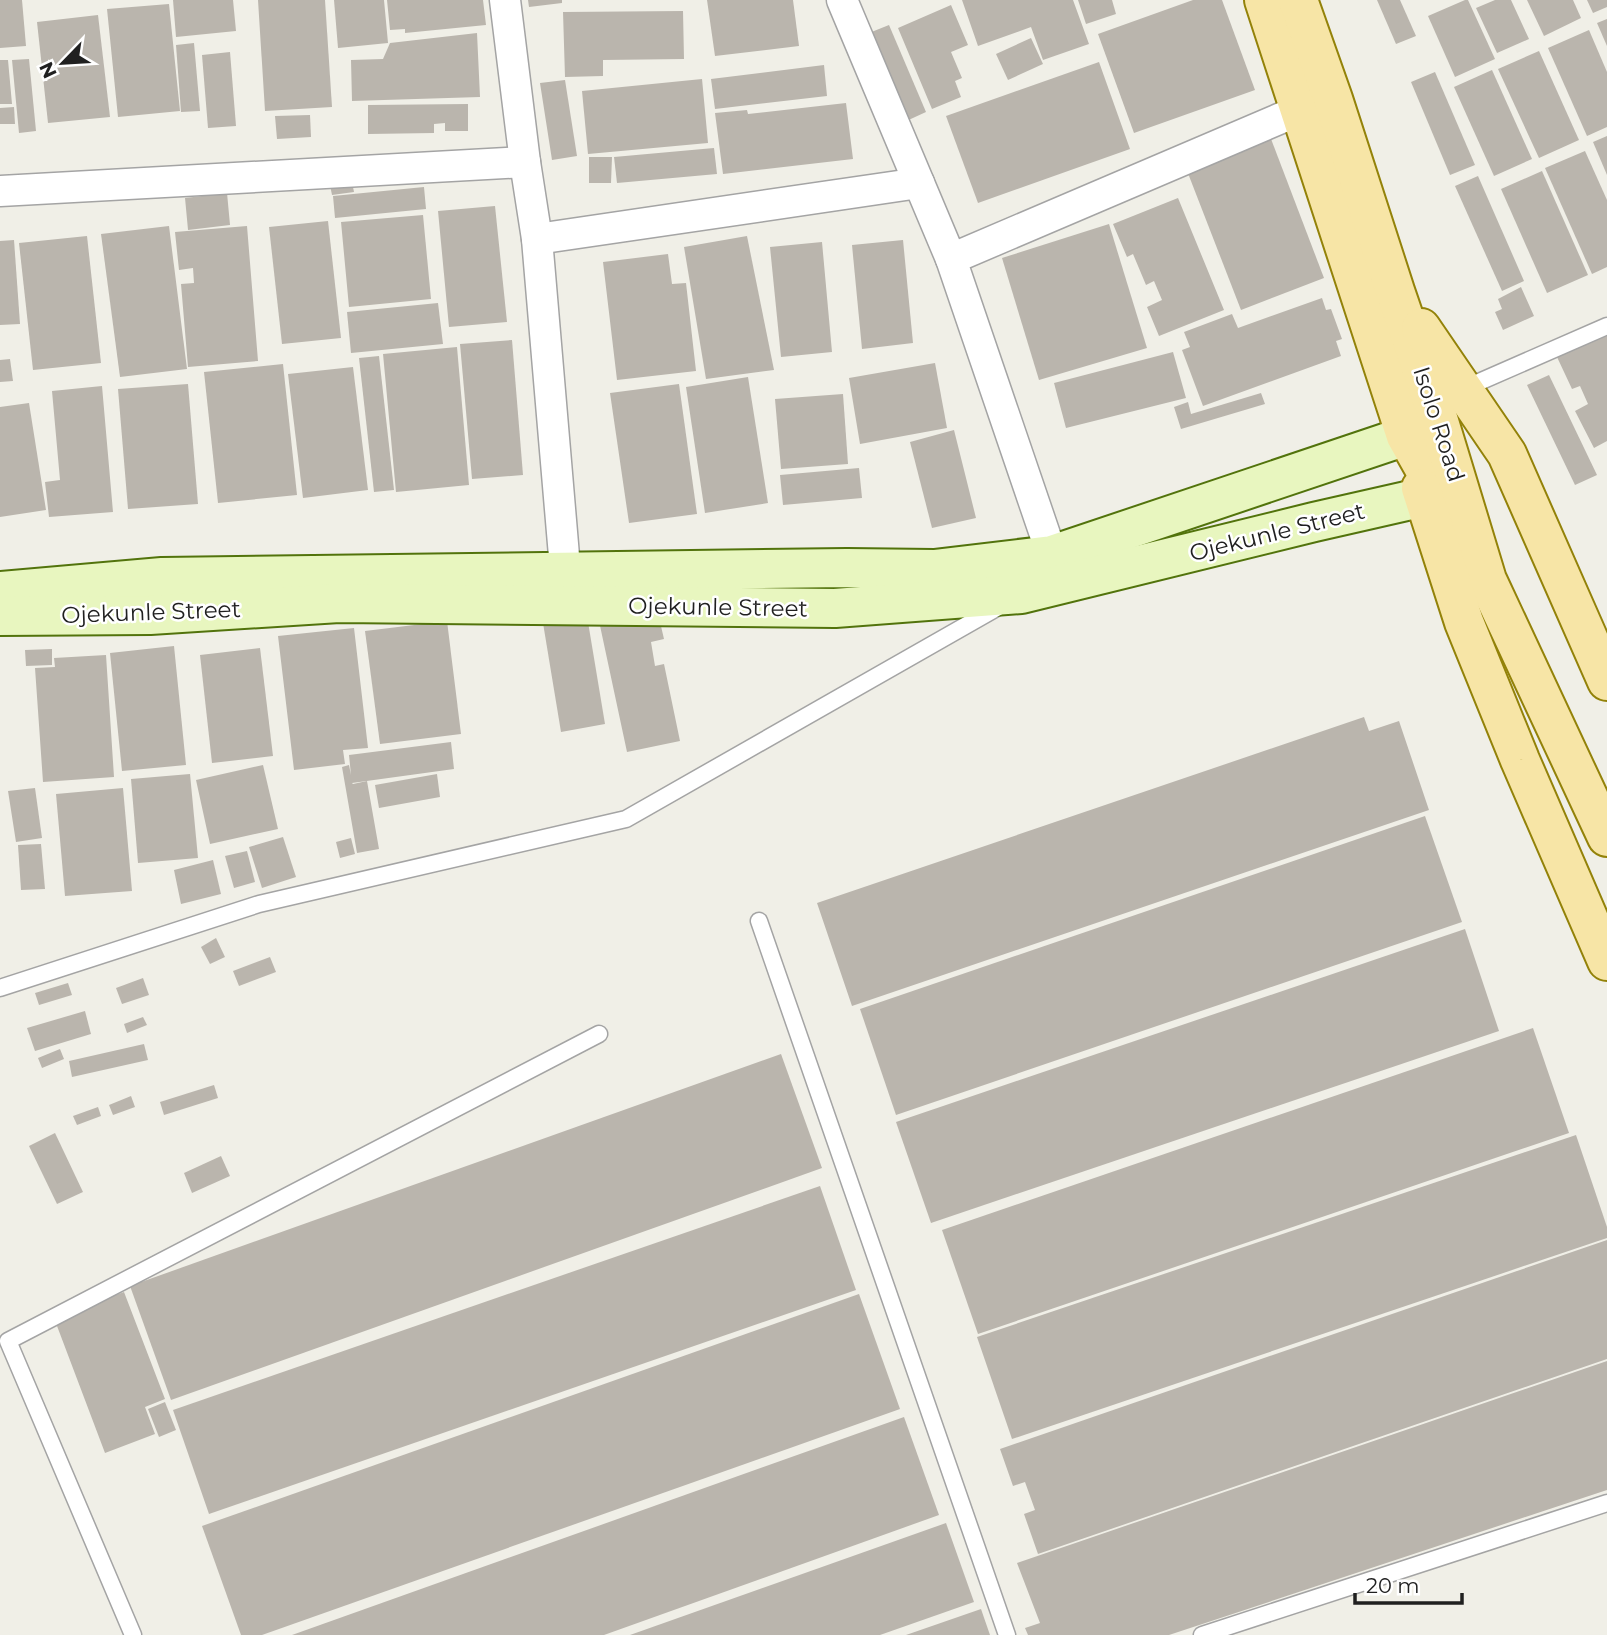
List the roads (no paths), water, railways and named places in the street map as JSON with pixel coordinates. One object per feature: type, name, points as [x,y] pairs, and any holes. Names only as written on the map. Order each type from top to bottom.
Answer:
[{"type":"main road","points":[[1264,0],[1464,622],[1607,961]]},
{"type":"main road","name":"Isolo Road","points":[[1298,0],[1434,405],[1487,580],[1607,837]]},
{"type":"main road","points":[[1395,291],[1507,454],[1607,681]]},
{"type":"main road","points":[[1406,436],[1487,580]]},
{"type":"street","points":[[505,0],[537,239],[567,588]]},
{"type":"street","points":[[842,0],[951,259],[1052,555]]},
{"type":"street","points":[[951,259],[1300,110]]},
{"type":"street","points":[[0,191],[525,162]]},
{"type":"street","points":[[537,239],[919,183]]},
{"type":"street","name":"Ojekunle Street","points":[[0,616],[150,615],[834,568],[934,569],[1052,555],[1406,436]]},
{"type":"street","name":"Ojekunle Street","points":[[0,591],[162,577],[567,588],[835,608],[1021,594],[1424,497]]},
{"type":"lane","points":[[1463,389],[1607,326]]},
{"type":"lane","points":[[0,988],[259,904],[626,819],[1021,594]]},
{"type":"lane","points":[[759,920],[1007,1635]]},
{"type":"lane","points":[[133,1635],[8,1341],[599,1034]]},
{"type":"lane","points":[[1202,1635],[1607,1503]]}]
